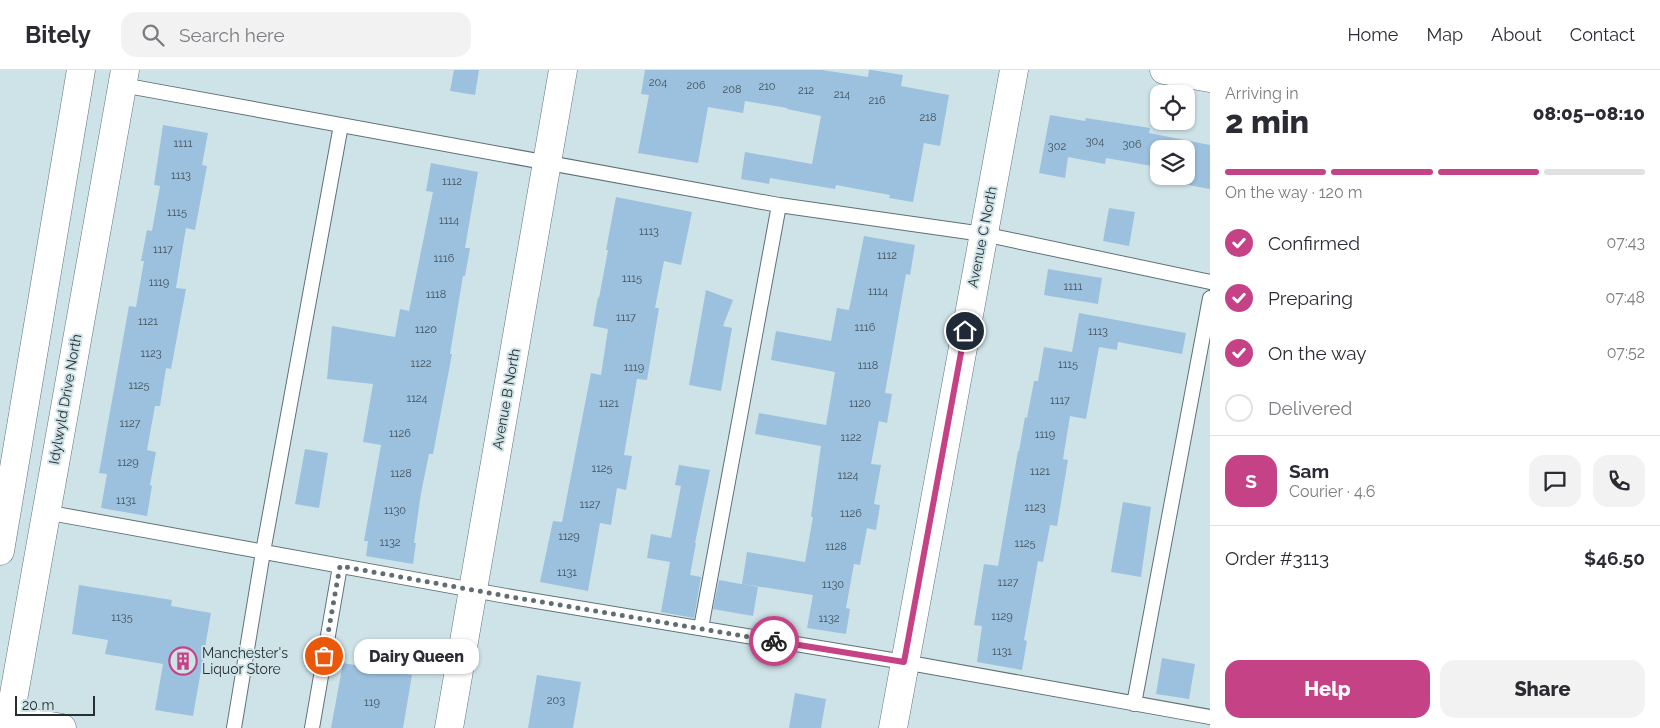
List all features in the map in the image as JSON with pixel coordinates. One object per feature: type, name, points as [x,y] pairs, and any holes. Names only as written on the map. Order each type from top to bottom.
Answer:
[{"type":"street","points":[[0,551],[81,70]]},
{"type":"street","name":"Avenue B North","points":[[450,728],[563,70]]},
{"type":"street","name":"Avenue C North","points":[[893,728],[1014,70]]},
{"type":"street","points":[[1164,70],[1210,78]]},
{"type":"street","name":"Idylwyld Drive North","points":[[6,721],[123,77]]},
{"type":"street","points":[[6,721],[62,728]]},
{"type":"lane","points":[[123,77],[341,125],[779,205],[983,234],[1210,282]]},
{"type":"lane","points":[[234,728],[263,552],[341,125]]},
{"type":"lane","points":[[701,628],[779,205]]},
{"type":"lane","points":[[1134,704],[1210,298]]},
{"type":"lane","points":[[45,512],[474,591],[904,662],[1210,717]]},
{"type":"lane","points":[[312,728],[340,566]]},
{"type":"building","points":[[454,70],[479,70],[475,95],[450,91]]},
{"type":"building","points":[[645,70],[822,70],[868,77],[869,70],[872,70],[903,75],[901,86],[949,95],[940,146],[924,143],[913,202],[889,198],[890,195],[836,185],[835,189],[770,178],[769,184],[741,179],[745,152],[812,164],[821,116],[787,108],[745,101],[743,113],[708,107],[698,163],[638,153],[649,95],[641,94]]},
{"type":"building","points":[[1050,115],[1085,121],[1086,118],[1150,128],[1149,133],[1185,140],[1150,140],[1150,166],[1106,158],[1105,164],[1068,157],[1065,178],[1039,173]]},
{"type":"building","points":[[163,125],[208,133],[202,165],[207,166],[195,230],[186,228],[176,288],[186,289],[171,369],[166,368],[160,406],[155,406],[147,450],[156,452],[147,516],[101,508],[107,474],[99,473],[129,306],[136,307],[144,261],[141,261],[147,230],[152,231],[160,186],[154,185]]},
{"type":"building","points":[[1195,142],[1210,145],[1210,189],[1188,185],[1195,185]]},
{"type":"building","points":[[431,163],[478,172],[465,248],[470,248],[465,276],[463,276],[450,354],[452,354],[433,454],[429,454],[421,493],[413,564],[366,556],[368,541],[364,541],[381,445],[363,442],[373,384],[327,379],[332,326],[395,337],[400,309],[409,311],[433,192],[426,191]]},
{"type":"building","points":[[616,197],[692,212],[681,265],[664,261],[655,308],[659,308],[647,380],[637,379],[624,455],[632,456],[626,490],[617,488],[611,525],[600,523],[588,591],[540,582],[553,521],[562,522],[591,373],[601,375],[608,329],[593,326]]},
{"type":"building","points":[[1109,208],[1135,212],[1129,246],[1103,241]]},
{"type":"building","points":[[864,236],[915,245],[910,275],[906,274],[885,393],[892,394],[887,423],[879,421],[871,464],[881,465],[874,504],[880,505],[876,530],[867,528],[860,565],[854,564],[846,608],[850,609],[846,634],[807,628],[813,595],[742,584],[747,552],[805,562],[813,517],[811,517],[821,446],[755,434],[759,413],[826,425],[835,372],[771,360],[776,331],[831,341],[837,308],[849,310]]},
{"type":"building","points":[[1048,269],[1102,278],[1098,304],[1044,295]]},
{"type":"building","points":[[706,290],[733,300],[723,326],[732,328],[721,391],[689,385]]},
{"type":"building","points":[[1079,313],[1186,333],[1182,354],[1118,342],[1117,350],[1099,347],[1086,419],[1070,416],[1063,459],[1068,460],[1057,526],[1050,525],[1043,562],[1038,561],[1024,640],[1027,641],[1022,670],[977,662],[982,626],[974,625],[984,564],[998,566],[1018,451],[1034,381],[1038,381],[1044,347],[1072,352]]},
{"type":"building","points":[[305,449],[328,453],[319,508],[295,504]]},
{"type":"building","points":[[679,465],[710,470],[690,575],[701,577],[694,618],[661,612],[670,562],[647,558],[651,534],[671,538],[681,486],[675,485]]},
{"type":"building","points":[[1123,502],[1151,507],[1141,577],[1111,572]]},
{"type":"building","points":[[719,580],[758,587],[753,616],[713,609]]},
{"type":"building","points":[[79,585],[172,600],[171,606],[211,613],[193,716],[155,710],[163,664],[105,654],[108,640],[72,634]]},
{"type":"building","points":[[1162,658],[1195,664],[1189,699],[1156,694]]},
{"type":"building","points":[[343,663],[412,675],[403,728],[331,728]]},
{"type":"building","points":[[537,675],[581,682],[573,728],[528,728]]},
{"type":"building","points":[[795,693],[826,699],[821,728],[789,728]]},
{"type":"way so far","points":[[324,656],[340,566],[774,641]]},
{"type":"place","name":"Dairy Queen","points":[[324,656]]},
{"type":"place","name":"Manchester's Liquor Store","points":[[183,661]]},
{"type":"route","points":[[774,641],[904,662],[965,331]]}]
